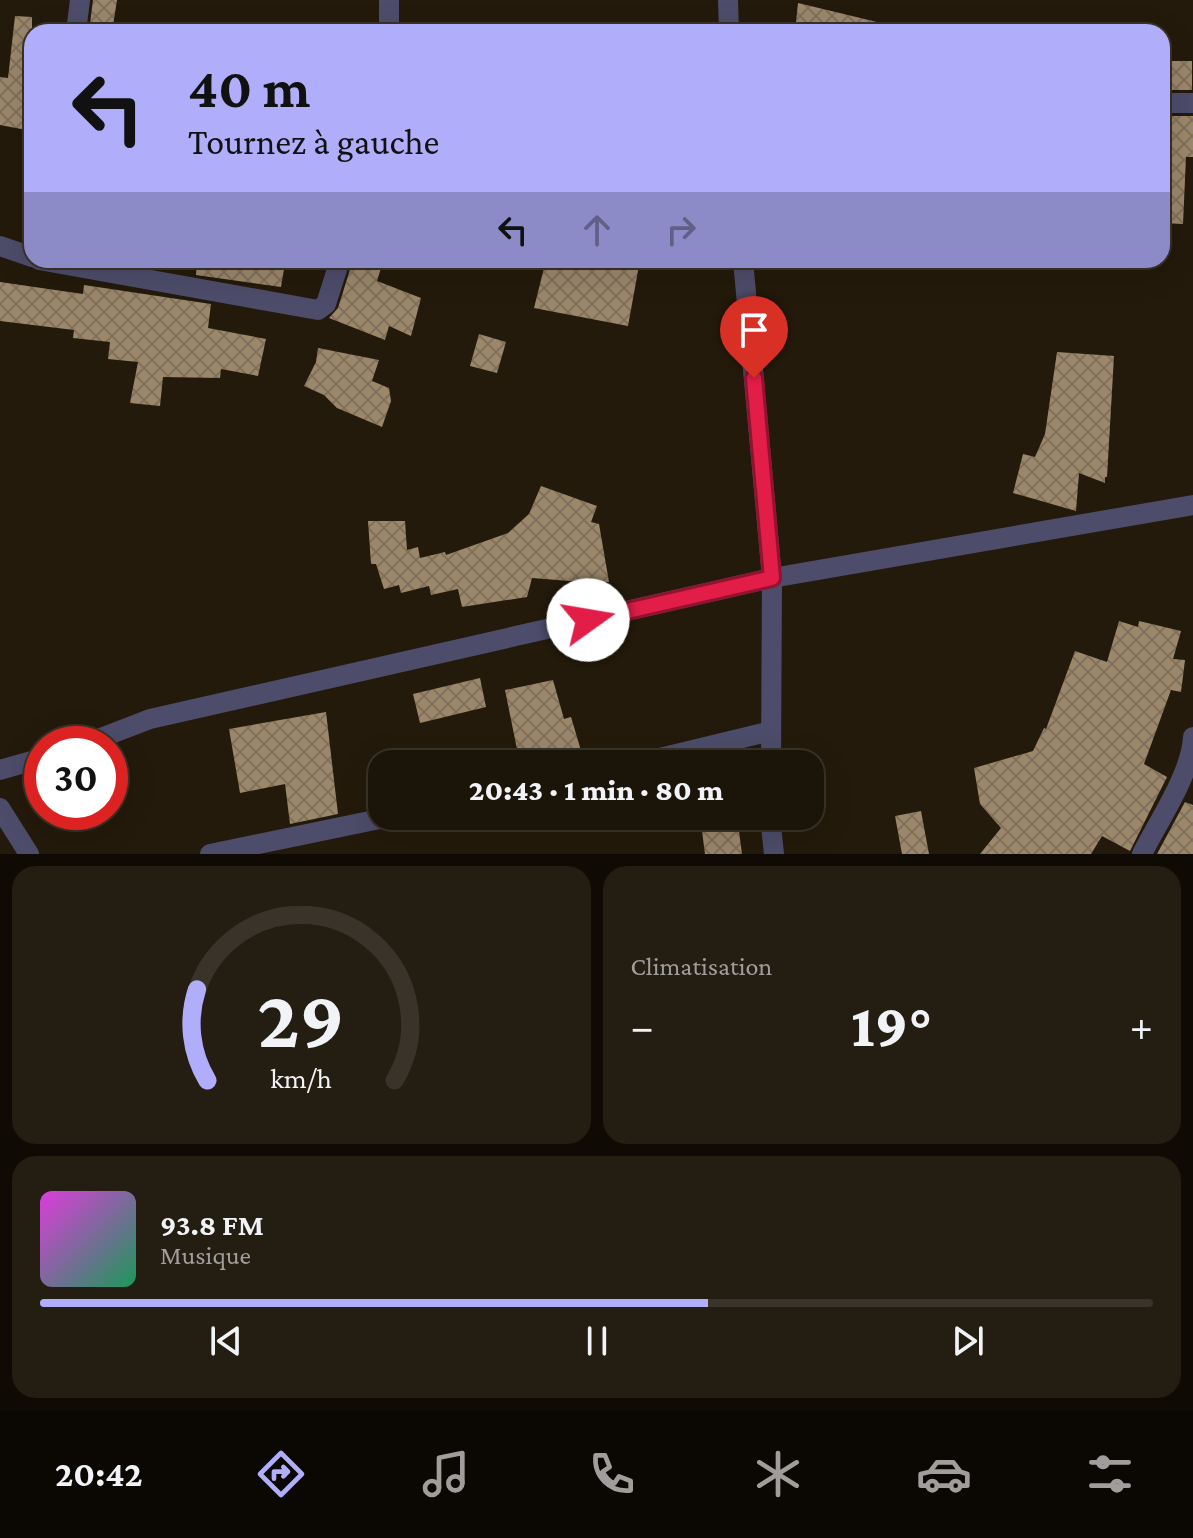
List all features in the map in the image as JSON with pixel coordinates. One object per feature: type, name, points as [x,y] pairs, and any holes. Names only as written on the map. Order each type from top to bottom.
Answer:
[{"type":"street","points":[[77,24],[80,0]]},
{"type":"street","points":[[389,0],[389,24]]},
{"type":"street","points":[[728,0],[729,24]]},
{"type":"street","points":[[1170,103],[1193,103]]},
{"type":"street","points":[[0,246],[24,254]]},
{"type":"street","points":[[84,268],[318,310],[326,304],[337,268]]},
{"type":"street","points":[[744,268],[772,578],[771,750]]},
{"type":"street","points":[[128,727],[150,719],[772,578],[1193,505]]},
{"type":"street","points":[[693,750],[771,731]]},
{"type":"street","points":[[1142,854],[1182,775],[1193,748],[1193,737]]},
{"type":"street","points":[[0,770],[24,763]]},
{"type":"street","points":[[0,808],[29,854]]},
{"type":"street","points":[[210,854],[368,821]]},
{"type":"street","points":[[771,830],[774,854]]},
{"type":"building","points":[[93,0],[117,0],[113,24],[90,24]]},
{"type":"building","points":[[798,3],[877,22],[877,24],[796,24]]},
{"type":"building","points":[[15,16],[32,17],[32,24],[24,24],[24,130],[0,125],[0,77],[8,78]]},
{"type":"building","points":[[1170,61],[1192,61],[1192,90],[1170,90]]},
{"type":"building","points":[[1170,116],[1193,116],[1193,157],[1186,157],[1183,224],[1170,223]]},
{"type":"building","points":[[196,268],[284,268],[281,287],[196,275]]},
{"type":"building","points":[[350,268],[381,268],[377,281],[421,298],[411,336],[389,326],[385,340],[329,318],[338,308]]},
{"type":"building","points":[[544,268],[639,268],[628,326],[534,308]]},
{"type":"building","points":[[0,282],[83,294],[84,285],[211,304],[208,328],[266,339],[258,376],[221,369],[220,378],[163,377],[160,406],[130,403],[138,362],[108,359],[110,342],[73,338],[74,330],[0,321]]},
{"type":"building","points":[[479,334],[506,342],[497,373],[470,366]]},
{"type":"building","points":[[318,348],[379,360],[372,381],[389,388],[391,401],[382,427],[337,408],[324,395],[304,386],[316,362]]},
{"type":"building","points":[[1057,352],[1114,356],[1107,477],[1105,483],[1079,473],[1076,511],[1013,493],[1023,454],[1035,457],[1045,434]]},
{"type":"building","points":[[541,486],[597,506],[591,522],[599,524],[609,582],[582,584],[532,578],[527,597],[462,607],[458,589],[431,595],[429,586],[401,593],[399,585],[384,589],[376,564],[371,564],[368,521],[405,521],[407,550],[418,547],[420,558],[445,552],[446,555],[508,533],[529,514]]},
{"type":"building","points":[[1119,621],[1138,627],[1139,621],[1181,631],[1173,659],[1185,660],[1181,692],[1171,690],[1144,764],[1167,777],[1130,851],[1102,836],[1091,854],[980,854],[1001,828],[980,804],[974,768],[1033,751],[1046,729],[1075,651],[1107,662]]},
{"type":"building","points":[[480,678],[486,707],[420,723],[413,694]]},
{"type":"building","points":[[553,680],[564,719],[571,717],[581,750],[517,750],[505,690]]},
{"type":"building","points":[[326,712],[338,814],[290,824],[285,784],[240,793],[229,729]]},
{"type":"building","points":[[1185,802],[1193,805],[1193,854],[1157,854]]},
{"type":"building","points":[[921,811],[929,854],[902,854],[895,816]]},
{"type":"building","points":[[702,830],[739,830],[742,854],[705,854]]},
{"type":"route","points":[[588,620],[772,578],[754,378]]}]
